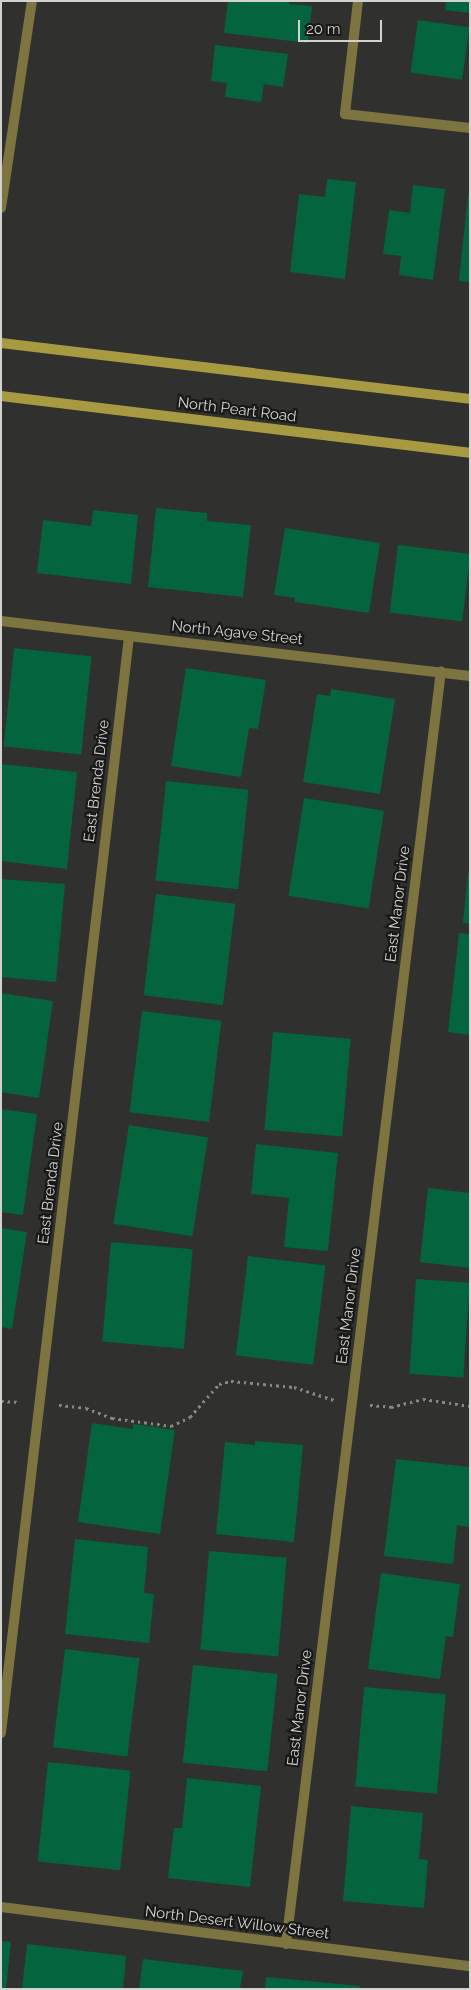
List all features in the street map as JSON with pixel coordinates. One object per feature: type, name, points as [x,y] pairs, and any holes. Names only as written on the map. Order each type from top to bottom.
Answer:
[{"type":"street","points":[[1,208],[32,1]]},
{"type":"street","points":[[358,1],[345,114],[470,128]]},
{"type":"street","points":[[1,343],[470,399]]},
{"type":"street","name":"North Peart Road","points":[[1,396],[470,453]]},
{"type":"street","name":"North Agave Street","points":[[1,622],[441,671],[470,676]]},
{"type":"street","name":"East Brenda Drive","points":[[1,1733],[129,636]]},
{"type":"street","name":"East Manor Drive","points":[[286,1944],[441,671]]},
{"type":"street","name":"North Desert Willow Street","points":[[1,1907],[470,1966]]},
{"type":"path","points":[[40,1403],[86,1408],[103,1416],[172,1426],[190,1417],[220,1384],[231,1381],[294,1387],[327,1399],[352,1403],[391,1407],[423,1399],[470,1406]]},
{"type":"building","points":[[228,1],[289,1],[289,4],[312,6],[308,43],[224,33]]},
{"type":"building","points":[[446,1],[470,1],[470,13],[445,10]]},
{"type":"building","points":[[418,20],[469,27],[462,80],[411,72]]},
{"type":"building","points":[[215,45],[288,54],[283,87],[264,84],[261,102],[225,97],[227,83],[211,81]]},
{"type":"building","points":[[327,179],[356,182],[345,279],[290,272],[299,194],[325,197]]},
{"type":"building","points":[[413,185],[445,189],[433,280],[399,275],[401,256],[383,254],[389,210],[410,213]]},
{"type":"building","points":[[468,195],[470,195],[470,282],[459,281]]},
{"type":"building","points":[[156,508],[207,513],[207,521],[251,525],[243,597],[148,587]]},
{"type":"building","points":[[93,510],[138,515],[131,584],[37,573],[43,520],[91,526]]},
{"type":"building","points":[[285,528],[380,543],[369,613],[295,602],[295,598],[274,595]]},
{"type":"building","points":[[398,545],[470,554],[462,621],[390,612]]},
{"type":"building","points":[[14,648],[92,656],[81,755],[4,746]]},
{"type":"building","points":[[186,668],[266,680],[258,729],[249,728],[241,777],[171,766]]},
{"type":"building","points":[[331,689],[395,699],[380,794],[303,782],[317,694],[330,696]]},
{"type":"building","points":[[1,764],[77,772],[67,869],[1,861]]},
{"type":"building","points":[[166,781],[249,790],[238,889],[156,880]]},
{"type":"building","points":[[304,798],[384,811],[369,908],[289,896]]},
{"type":"building","points":[[468,872],[470,872],[470,924],[463,923]]},
{"type":"building","points":[[1,879],[65,884],[56,982],[1,977]]},
{"type":"building","points":[[156,894],[235,904],[223,1005],[144,995]]},
{"type":"building","points":[[459,933],[470,934],[470,1035],[448,1032]]},
{"type":"building","points":[[1,993],[53,1001],[39,1098],[1,1092]]},
{"type":"building","points":[[142,1011],[221,1021],[209,1122],[130,1112]]},
{"type":"building","points":[[273,1032],[351,1039],[342,1136],[264,1130]]},
{"type":"building","points":[[1,1109],[37,1114],[23,1215],[1,1212]]},
{"type":"building","points":[[129,1125],[208,1138],[192,1236],[113,1224]]},
{"type":"building","points":[[256,1144],[338,1153],[328,1251],[284,1247],[289,1198],[251,1194]]},
{"type":"building","points":[[428,1188],[470,1193],[470,1268],[420,1262]]},
{"type":"building","points":[[1,1228],[27,1232],[12,1329],[1,1327]]},
{"type":"building","points":[[111,1242],[193,1249],[184,1349],[102,1342]]},
{"type":"building","points":[[248,1256],[325,1266],[313,1365],[236,1355]]},
{"type":"building","points":[[416,1279],[470,1283],[463,1378],[409,1374]]},
{"type":"building","points":[[92,1423],[133,1429],[133,1424],[175,1430],[160,1534],[78,1522]]},
{"type":"building","points":[[255,1441],[303,1445],[294,1542],[216,1534],[225,1442],[255,1445]]},
{"type":"building","points":[[396,1459],[470,1467],[469,1527],[457,1525],[453,1564],[384,1556]]},
{"type":"building","points":[[75,1539],[148,1547],[144,1593],[154,1594],[149,1643],[65,1634]]},
{"type":"building","points":[[209,1551],[287,1558],[278,1656],[200,1650]]},
{"type":"building","points":[[381,1573],[460,1584],[453,1637],[446,1636],[440,1679],[368,1669]]},
{"type":"building","points":[[65,1649],[139,1658],[127,1756],[53,1747]]},
{"type":"building","points":[[193,1665],[278,1674],[267,1771],[183,1762]]},
{"type":"building","points":[[364,1687],[446,1694],[437,1794],[355,1787]]},
{"type":"building","points":[[48,1762],[131,1771],[120,1870],[38,1861]]},
{"type":"building","points":[[187,1778],[261,1786],[250,1887],[168,1878],[174,1828],[182,1828]]},
{"type":"building","points":[[351,1806],[423,1813],[419,1859],[428,1860],[424,1908],[343,1901]]},
{"type":"building","points":[[1,1941],[11,1942],[6,1989],[1,1989]]},
{"type":"building","points":[[27,1944],[126,1956],[123,1989],[22,1989]]},
{"type":"building","points":[[143,1959],[243,1971],[240,1989],[139,1989]]},
{"type":"building","points":[[266,1977],[360,1986],[360,1989],[265,1989]]}]
